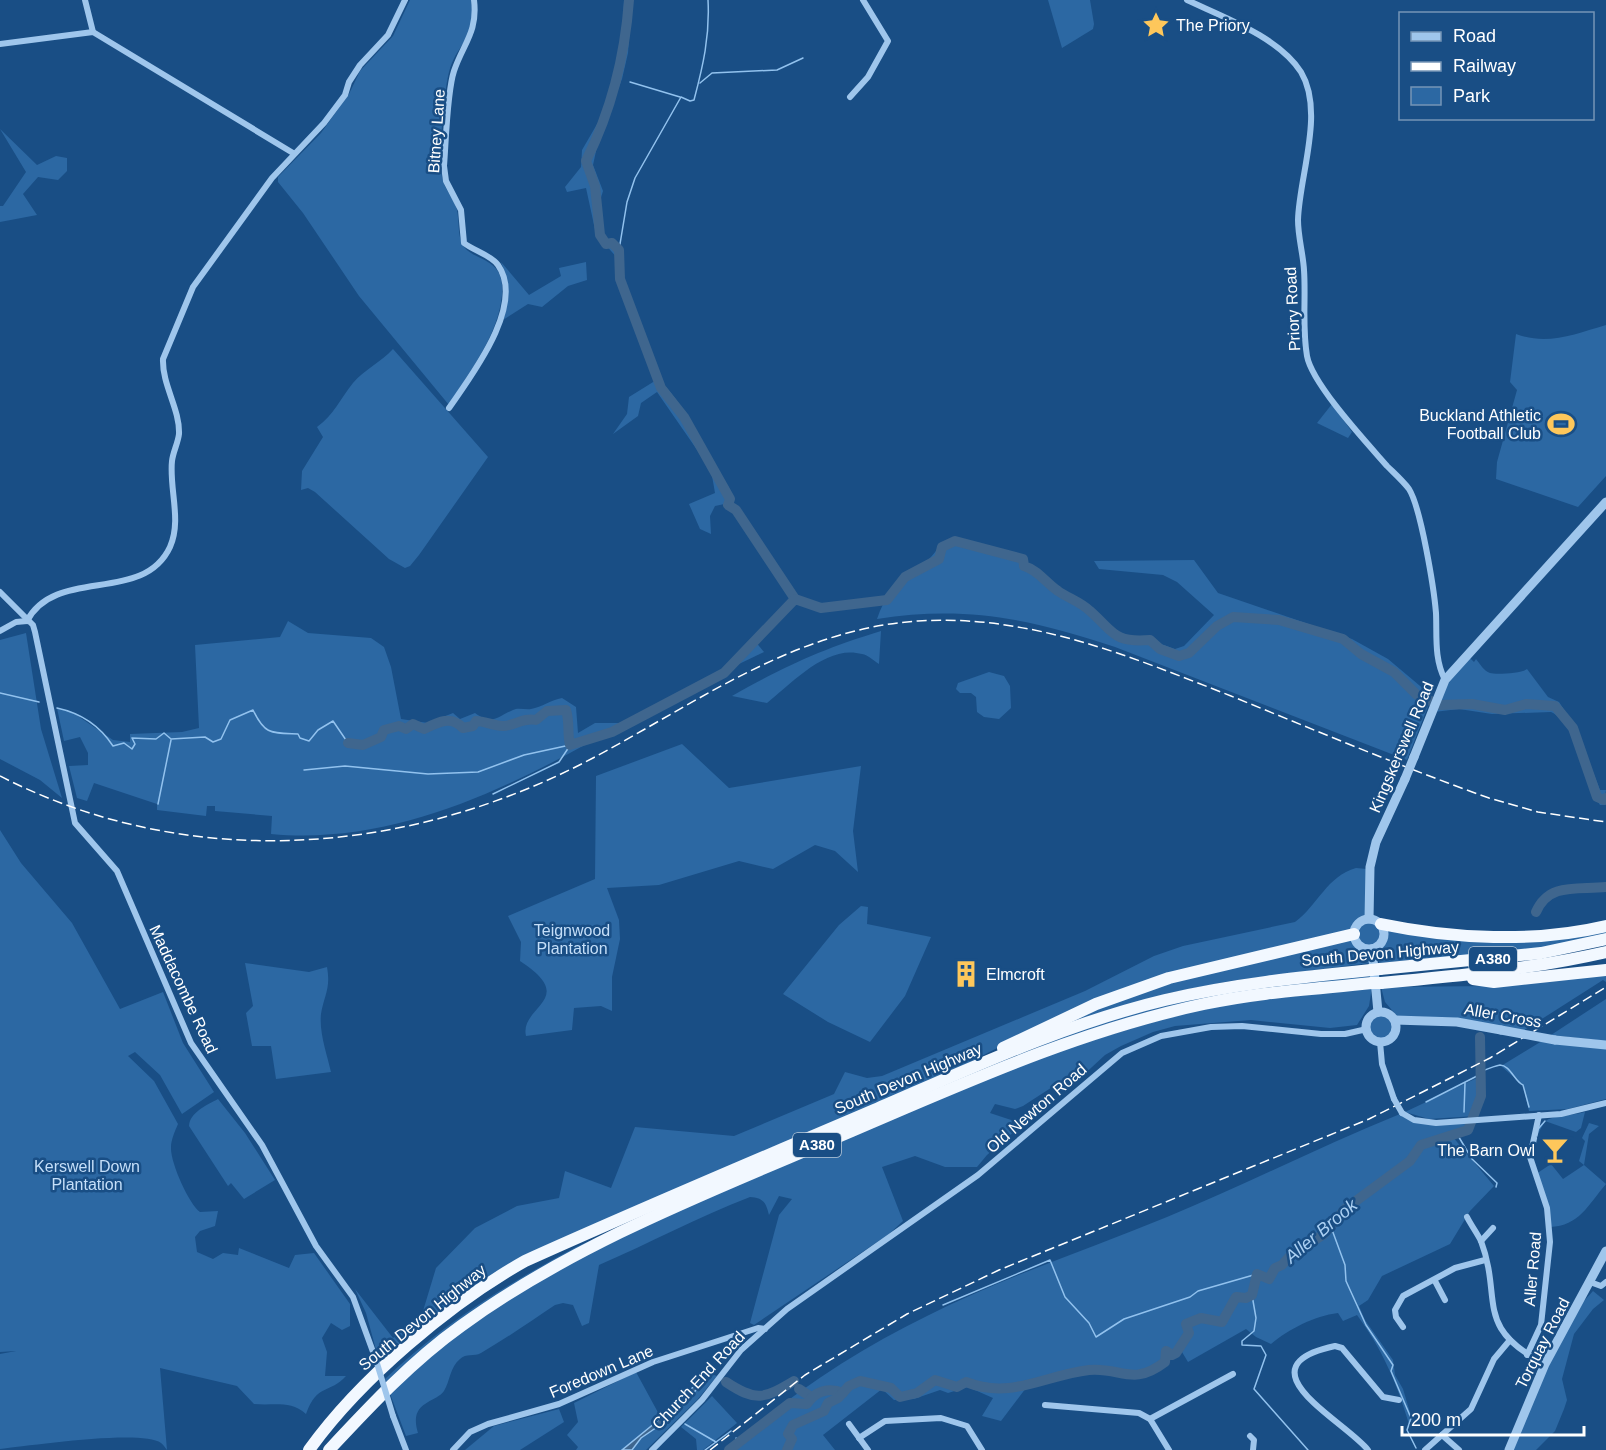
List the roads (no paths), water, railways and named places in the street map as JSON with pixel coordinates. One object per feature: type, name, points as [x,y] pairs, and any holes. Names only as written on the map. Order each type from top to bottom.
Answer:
[{"type":"highway","name":"A380","points":[[1381,924],[1415,931],[1468,935],[1539,935],[1606,926]]},
{"type":"highway","name":"A380","points":[[938,1082],[1055,1022],[1169,978],[1354,934]]},
{"type":"highway","name":"South Devon Highway","points":[[309,1450],[352,1399],[393,1359],[496,1277],[563,1244],[938,1082],[1092,1021],[1165,1000],[1262,981],[1541,953],[1606,939]]},
{"type":"highway","name":"South Devon Highway","points":[[329,1450],[370,1406],[462,1325],[552,1268],[606,1239],[980,1077],[1132,1022],[1204,1004],[1259,994],[1452,976],[1564,962],[1606,952]]},
{"type":"highway","name":"A380","points":[[1452,976],[1494,982],[1606,970]]},
{"type":"street","points":[[85,0],[93,32]]},
{"type":"street","points":[[0,631],[16,621],[27,621],[35,607],[60,592],[140,577],[154,567],[168,550],[174,533],[172,462],[179,434],[163,370],[163,359],[193,287],[227,243],[246,210],[293,153],[324,123],[345,95],[349,82],[360,65],[388,35],[405,0]]},
{"type":"street","name":"Bitney Lane","points":[[449,408],[492,342],[506,287],[499,266],[492,258],[477,253],[464,243],[461,210],[446,181],[444,166],[453,73],[471,37],[474,25],[474,0]]},
{"type":"street","points":[[850,97],[868,77],[888,41],[863,0]]},
{"type":"street","name":"Priory Road","points":[[1187,0],[1233,20],[1288,58],[1301,73],[1310,110],[1309,141],[1298,221],[1304,268],[1308,358],[1314,373],[1343,413],[1409,489],[1418,513],[1435,607],[1439,669],[1445,680]]},
{"type":"street","points":[[0,44],[93,32],[293,153]]},
{"type":"street","name":"Kingskerswell Road","points":[[1369,919],[1370,867],[1376,842],[1405,779],[1445,680],[1469,650],[1524,594],[1606,502]]},
{"type":"street","name":"Maddacombe Road","points":[[0,592],[33,625],[75,823],[117,872],[191,1043],[256,1136],[316,1246],[352,1298],[376,1360],[406,1450]]},
{"type":"street","points":[[1369,919],[1381,924],[1384,939],[1372,949],[1360,946],[1354,934],[1359,923],[1369,919]]},
{"type":"street","points":[[1372,949],[1378,1012],[1369,1019],[1367,1029],[1370,1036],[1380,1042]]},
{"type":"street","name":"Aller Cross","points":[[1378,1012],[1389,1014],[1395,1020],[1457,1022],[1555,1040],[1606,1045]]},
{"type":"street","points":[[1380,1042],[1394,1036],[1395,1020]]},
{"type":"street","name":"Old Newton Road","points":[[765,1329],[819,1284],[978,1175],[1028,1136],[1108,1064],[1141,1043],[1188,1030],[1211,1027],[1242,1026],[1333,1034],[1367,1029]]},
{"type":"street","points":[[1380,1042],[1382,1064],[1394,1098],[1402,1113],[1414,1120],[1428,1122],[1539,1115],[1570,1112],[1606,1103]]},
{"type":"street","name":"Aller Road","points":[[1527,1355],[1541,1325],[1550,1242],[1547,1208],[1530,1157],[1539,1115]]},
{"type":"street","points":[[1467,1217],[1480,1241],[1492,1310],[1497,1323],[1510,1340],[1527,1355],[1545,1364]]},
{"type":"street","points":[[1480,1241],[1493,1228]]},
{"type":"street","name":"Torquay Road","points":[[1509,1450],[1545,1364],[1606,1251]]},
{"type":"street","points":[[1404,1327],[1396,1317],[1395,1310],[1399,1300],[1422,1284],[1434,1281],[1455,1268],[1485,1260]]},
{"type":"street","points":[[1434,1281],[1445,1300]]},
{"type":"street","points":[[1590,1282],[1601,1286],[1606,1282]]},
{"type":"street","name":"Foredown Lane","points":[[453,1450],[470,1432],[488,1424],[559,1404],[654,1362],[758,1328],[765,1329]]},
{"type":"street","name":"Church End Road","points":[[652,1450],[702,1400],[741,1350],[765,1329]]},
{"type":"street","points":[[1425,1450],[1477,1400],[1494,1359],[1510,1340]]},
{"type":"street","points":[[1368,1450],[1351,1433],[1326,1417],[1299,1390],[1294,1373],[1296,1367],[1304,1358],[1335,1346],[1342,1348],[1383,1397],[1399,1400]]},
{"type":"street","points":[[1150,1419],[1233,1374]]},
{"type":"street","points":[[1045,1405],[1139,1413],[1150,1419],[1169,1450]]},
{"type":"street","points":[[859,1438],[885,1420],[940,1418],[967,1426],[982,1450]]},
{"type":"street","points":[[849,1424],[868,1450]]},
{"type":"street","points":[[1442,1435],[1459,1450]]},
{"type":"street","points":[[1250,1436],[1254,1440],[1253,1450]]},
{"type":"waterway","points":[[629,0],[624,42],[610,103],[586,161],[595,186],[600,235],[606,244],[612,243],[619,250],[620,279],[661,388],[684,417],[730,499],[728,505],[736,510],[795,599]]},
{"type":"waterway","points":[[619,250],[627,202],[635,178],[681,97],[690,101],[694,100],[705,51],[708,0]]},
{"type":"waterway","points":[[700,83],[712,73],[777,70],[803,58]]},
{"type":"waterway","points":[[630,82],[680,97]]},
{"type":"waterway","points":[[348,743],[363,745],[381,737],[384,730],[399,726],[406,729],[413,724],[424,729],[444,721],[454,722],[463,728],[473,726],[476,721],[507,726],[527,720],[536,720],[547,711],[566,710],[570,745],[612,732],[724,673],[795,599],[821,608],[887,600],[905,577],[939,559],[942,547],[955,541],[1023,559],[1024,566],[1086,608],[1121,638],[1150,640],[1160,649],[1179,656],[1189,653],[1217,626],[1233,617],[1279,620],[1343,639],[1361,654],[1394,672],[1417,695],[1440,705],[1472,704],[1505,710],[1526,704],[1555,706],[1573,728],[1597,797],[1604,800],[1606,798]]},
{"type":"waterway","points":[[0,693],[39,702]]},
{"type":"waterway","points":[[57,708],[89,721],[113,746],[124,743],[132,749],[135,744],[132,738],[156,739],[164,733],[171,739],[205,737],[213,742],[221,739],[230,720],[253,710],[261,724],[270,731],[298,734],[300,738],[309,741],[318,730],[333,721],[348,743]]},
{"type":"waterway","points":[[158,804],[171,740]]},
{"type":"waterway","points":[[304,770],[345,766],[428,774],[478,772],[524,755],[570,745]]},
{"type":"waterway","points":[[493,794],[559,762],[569,747]]},
{"type":"waterway","name":"Aller Brook","points":[[1536,912],[1542,902],[1556,892],[1565,889],[1606,887]]},
{"type":"waterway","name":"Aller Brook","points":[[787,1450],[792,1439],[788,1434],[793,1425],[824,1411],[828,1403],[838,1398],[849,1386],[860,1381],[891,1388],[900,1397],[917,1393],[935,1380],[957,1387],[966,1382],[982,1387],[998,1388],[1028,1385],[1089,1370],[1135,1375],[1154,1369],[1165,1362],[1166,1351],[1172,1355],[1176,1353],[1189,1333],[1186,1324],[1201,1318],[1222,1322],[1236,1297],[1246,1298],[1252,1295],[1257,1274],[1269,1279],[1275,1268],[1324,1234],[1345,1209],[1410,1161],[1421,1145],[1468,1130],[1481,1096],[1480,1037]]},
{"type":"waterway","points":[[1480,1072],[1500,1065],[1507,1068],[1523,1085],[1529,1107]]},
{"type":"waterway","points":[[1426,1102],[1479,1075]]},
{"type":"waterway","points":[[1464,1112],[1465,1083]]},
{"type":"waterway","points":[[1539,1128],[1545,1121]]},
{"type":"waterway","points":[[1457,1134],[1472,1159],[1497,1183],[1496,1187]]},
{"type":"waterway","points":[[1331,1227],[1345,1265],[1346,1281],[1366,1325],[1393,1365],[1391,1371],[1411,1418],[1407,1430],[1416,1448]]},
{"type":"waterway","points":[[943,1305],[1050,1260],[1065,1297],[1089,1323],[1096,1337],[1124,1319],[1190,1297],[1198,1291],[1257,1274]]},
{"type":"waterway","points":[[1252,1295],[1256,1318],[1254,1331],[1242,1341],[1242,1345],[1261,1346],[1266,1355],[1254,1389],[1308,1450]]},
{"type":"waterway","points":[[726,1382],[745,1393],[760,1396],[775,1392],[794,1381]]},
{"type":"waterway","points":[[799,1389],[811,1397]]},
{"type":"waterway","points":[[729,1450],[790,1403],[807,1404],[818,1393],[828,1390],[843,1393]]},
{"type":"waterway","points":[[685,1424],[716,1442]]},
{"type":"waterway","points":[[705,1450],[731,1431]]},
{"type":"waterway","points":[[736,1438],[739,1442]]},
{"type":"railway","points":[[0,776],[72,807],[146,828],[222,839],[298,840],[374,832],[449,816],[522,791],[593,758],[710,692],[789,653],[831,638],[873,627],[918,621],[959,621],[1000,624],[1039,631],[1117,653],[1489,798],[1538,812],[1606,822]]},
{"type":"railway","points":[[710,1450],[805,1375],[907,1314],[999,1270],[1369,1119],[1490,1058],[1606,987]]},
{"type":"place","name":"The Priory","points":[[1156,25]]},
{"type":"place","name":"Buckland Athletic Football Club","points":[[1561,424]]},
{"type":"place","name":"Elmcroft","points":[[966,974]]},
{"type":"place","name":"The Barn Owl","points":[[1555,1150]]},
{"type":"park label","name":"Teignwood Plantation","points":[[572,939]]},
{"type":"park label","name":"Kerswell Down Plantation","points":[[87,1175]]}]
